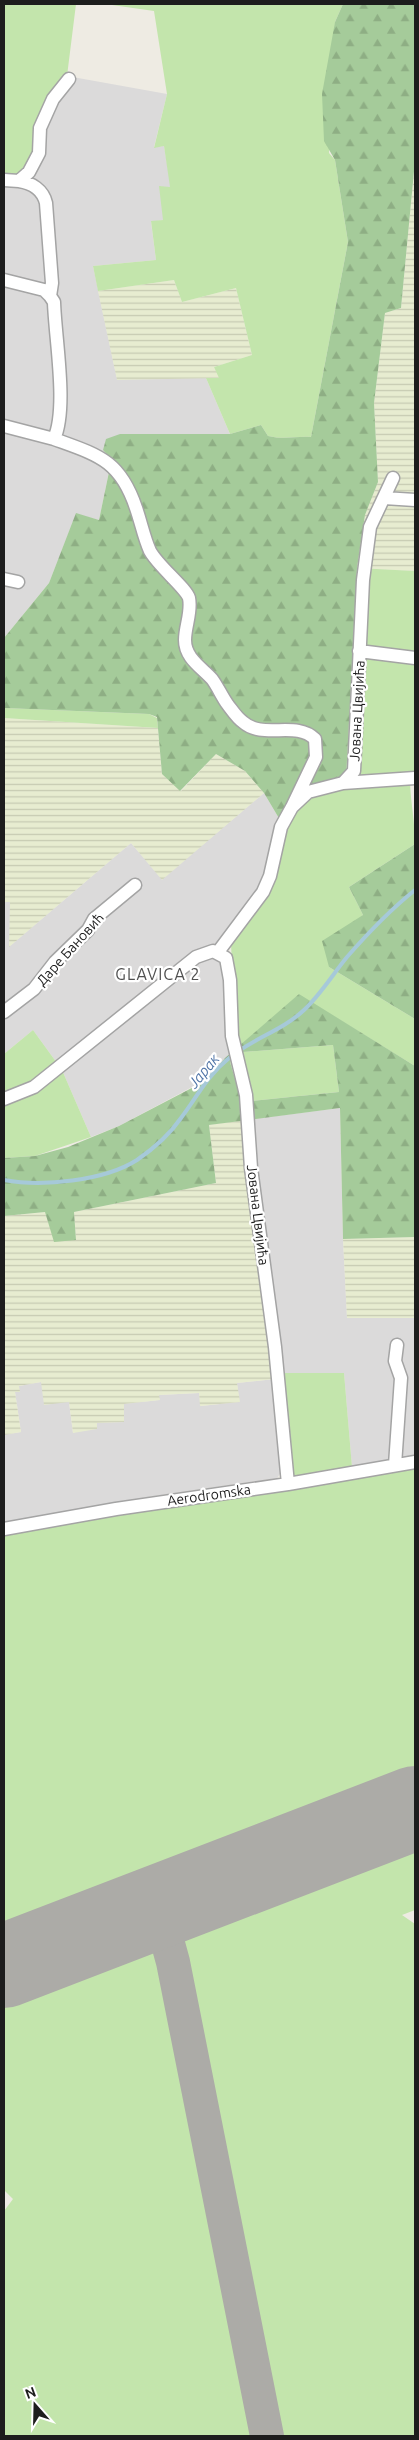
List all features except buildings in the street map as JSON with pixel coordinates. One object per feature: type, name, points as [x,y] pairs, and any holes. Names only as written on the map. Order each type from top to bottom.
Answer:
[{"type":"street","points":[[19,182],[29,172],[39,153],[40,128],[53,99],[69,79]]},
{"type":"street","points":[[4,180],[27,182],[38,189],[44,197],[52,283],[50,296]]},
{"type":"street","points":[[4,280],[44,290],[54,302],[59,400],[58,429],[54,439]]},
{"type":"street","points":[[4,426],[54,439],[84,450],[109,462],[118,470],[132,496],[150,551],[189,598],[190,611],[185,639],[186,648],[191,658],[213,680],[228,705],[243,723],[268,730],[302,731],[315,739],[316,757],[281,828],[270,876],[263,892],[218,952],[208,952],[196,957],[34,1087],[4,1099]]},
{"type":"street","name":"Јована Цвијића","points":[[343,783],[354,771],[363,580],[370,528],[393,478]]},
{"type":"street","points":[[384,498],[415,500]]},
{"type":"street","points":[[4,579],[18,582]]},
{"type":"street","points":[[359,652],[415,658]]},
{"type":"street","points":[[292,807],[308,792],[343,783],[415,778]]},
{"type":"street","name":"Даре Бановић","points":[[4,1012],[34,988],[55,962],[88,930],[94,919],[135,885]]},
{"type":"street","name":"Јована Цвијића","points":[[218,952],[227,962],[232,1036],[246,1095],[251,1168],[274,1338],[288,1484]]},
{"type":"street","points":[[395,1465],[401,1378],[395,1361],[397,1345]]},
{"type":"street","name":"Aerodromska","points":[[4,1529],[125,1507],[288,1484],[415,1462]]},
{"type":"shaded area","points":[[67,76],[167,94],[154,147],[164,146],[171,187],[163,220],[151,222],[156,260],[93,266],[117,379],[206,378],[230,434],[120,434],[108,455],[109,472],[99,520],[76,514],[49,583],[4,638],[4,185],[14,186]]},
{"type":"shaded area","points":[[264,793],[280,820],[266,874],[245,914],[218,942],[202,952],[222,958],[232,1052],[207,1079],[119,1126],[91,1137],[62,1070],[33,1030],[4,1054],[4,902],[10,902],[10,946],[131,843],[162,879]]},
{"type":"shaded area","points":[[340,1108],[347,1317],[415,1318],[415,1458],[352,1467],[344,1373],[281,1373],[251,1119]]},
{"type":"shaded area","points":[[275,1379],[283,1470],[277,1478],[148,1497],[4,1523],[4,1435],[21,1432],[15,1392],[19,1386],[41,1382],[69,1402],[73,1433],[97,1423],[124,1422],[124,1404],[159,1400],[159,1395],[199,1393],[201,1406],[239,1402],[237,1383]]},
{"type":"green space","points":[[4,4],[76,4],[67,76],[44,132],[19,175],[4,173]]},
{"type":"green space","points":[[105,4],[343,4],[335,22],[329,153],[335,160],[348,242],[311,437],[280,438],[268,436],[261,425],[230,434],[206,378],[219,378],[214,367],[252,355],[236,288],[182,302],[174,280],[98,291],[93,266],[156,260],[151,221],[163,220],[159,186],[170,187],[164,146],[154,148],[167,94],[154,11]]},
{"type":"green space","points":[[343,4],[415,4],[415,161],[401,308],[385,313],[374,403],[378,482],[365,515],[357,568],[346,779],[332,780],[280,820],[264,793],[245,771],[216,754],[180,791],[162,774],[157,717],[149,714],[4,708],[4,638],[49,583],[76,513],[99,520],[109,472],[110,458],[103,450],[106,439],[120,434],[230,434],[261,425],[268,436],[280,438],[311,437],[348,242],[335,160],[324,141],[322,94],[335,22]]},
{"type":"green space","points":[[415,161],[415,571],[357,568],[365,515],[378,482],[374,403],[385,313],[401,308]]},
{"type":"green space","points":[[174,280],[182,302],[236,288],[252,355],[214,367],[220,378],[117,380],[98,291]]},
{"type":"green space","points":[[357,568],[415,571],[415,772],[346,779]]},
{"type":"green space","points":[[4,708],[149,714],[157,718],[158,728],[4,718]]},
{"type":"green space","points":[[4,718],[158,728],[162,774],[181,791],[216,754],[245,771],[264,793],[162,880],[131,843],[9,947],[10,902],[4,902]]},
{"type":"green space","points":[[410,783],[415,844],[349,887],[363,915],[329,967],[415,1019],[415,1066],[299,995],[241,1045],[235,1025],[231,944],[259,903],[283,829],[303,799],[332,788]]},
{"type":"green space","points":[[415,844],[415,1019],[329,967],[322,941],[363,915],[349,887]]},
{"type":"green space","points":[[299,994],[415,1066],[415,1237],[343,1239],[340,1108],[209,1125],[216,1183],[74,1212],[76,1240],[54,1242],[45,1212],[4,1216],[4,1158],[35,1156],[68,1147],[119,1126],[207,1080],[225,1058]],"holes":[[[333,1045],[339,1092],[242,1102],[230,1062],[243,1052]]]},
{"type":"green space","points":[[33,1030],[62,1070],[91,1137],[35,1156],[4,1158],[4,1054]]},
{"type":"green space","points":[[333,1045],[339,1092],[242,1102],[230,1062],[243,1052]]},
{"type":"green space","points":[[244,1120],[275,1379],[237,1383],[240,1402],[200,1406],[199,1393],[159,1395],[160,1400],[124,1404],[124,1422],[97,1423],[97,1429],[73,1433],[69,1402],[44,1405],[41,1382],[19,1386],[20,1392],[15,1392],[21,1432],[4,1435],[4,1216],[45,1212],[76,1240],[74,1212],[216,1183],[209,1125]]},
{"type":"green space","points":[[415,1237],[415,1318],[347,1318],[343,1239]]},
{"type":"green space","points":[[281,1373],[344,1373],[352,1467],[295,1476],[292,1474]]},
{"type":"green space","points":[[415,1467],[415,1910],[402,1915],[415,1924],[415,2436],[4,2436],[4,2211],[13,2199],[4,2190],[4,1535],[161,1506]]},
{"type":"waterway","name":"Јарак","points":[[4,1180],[36,1183],[72,1180],[108,1173],[137,1160],[172,1130],[220,1066],[237,1052],[286,1024],[304,1010],[363,939],[415,890]]},
{"type":"taxiway","points":[[158,1907],[173,1962],[267,2436]]},
{"type":"runway","points":[[4,1966],[415,1808]]},
{"type":"district","name":"GLAVICA 2","points":[[158,974]]}]
